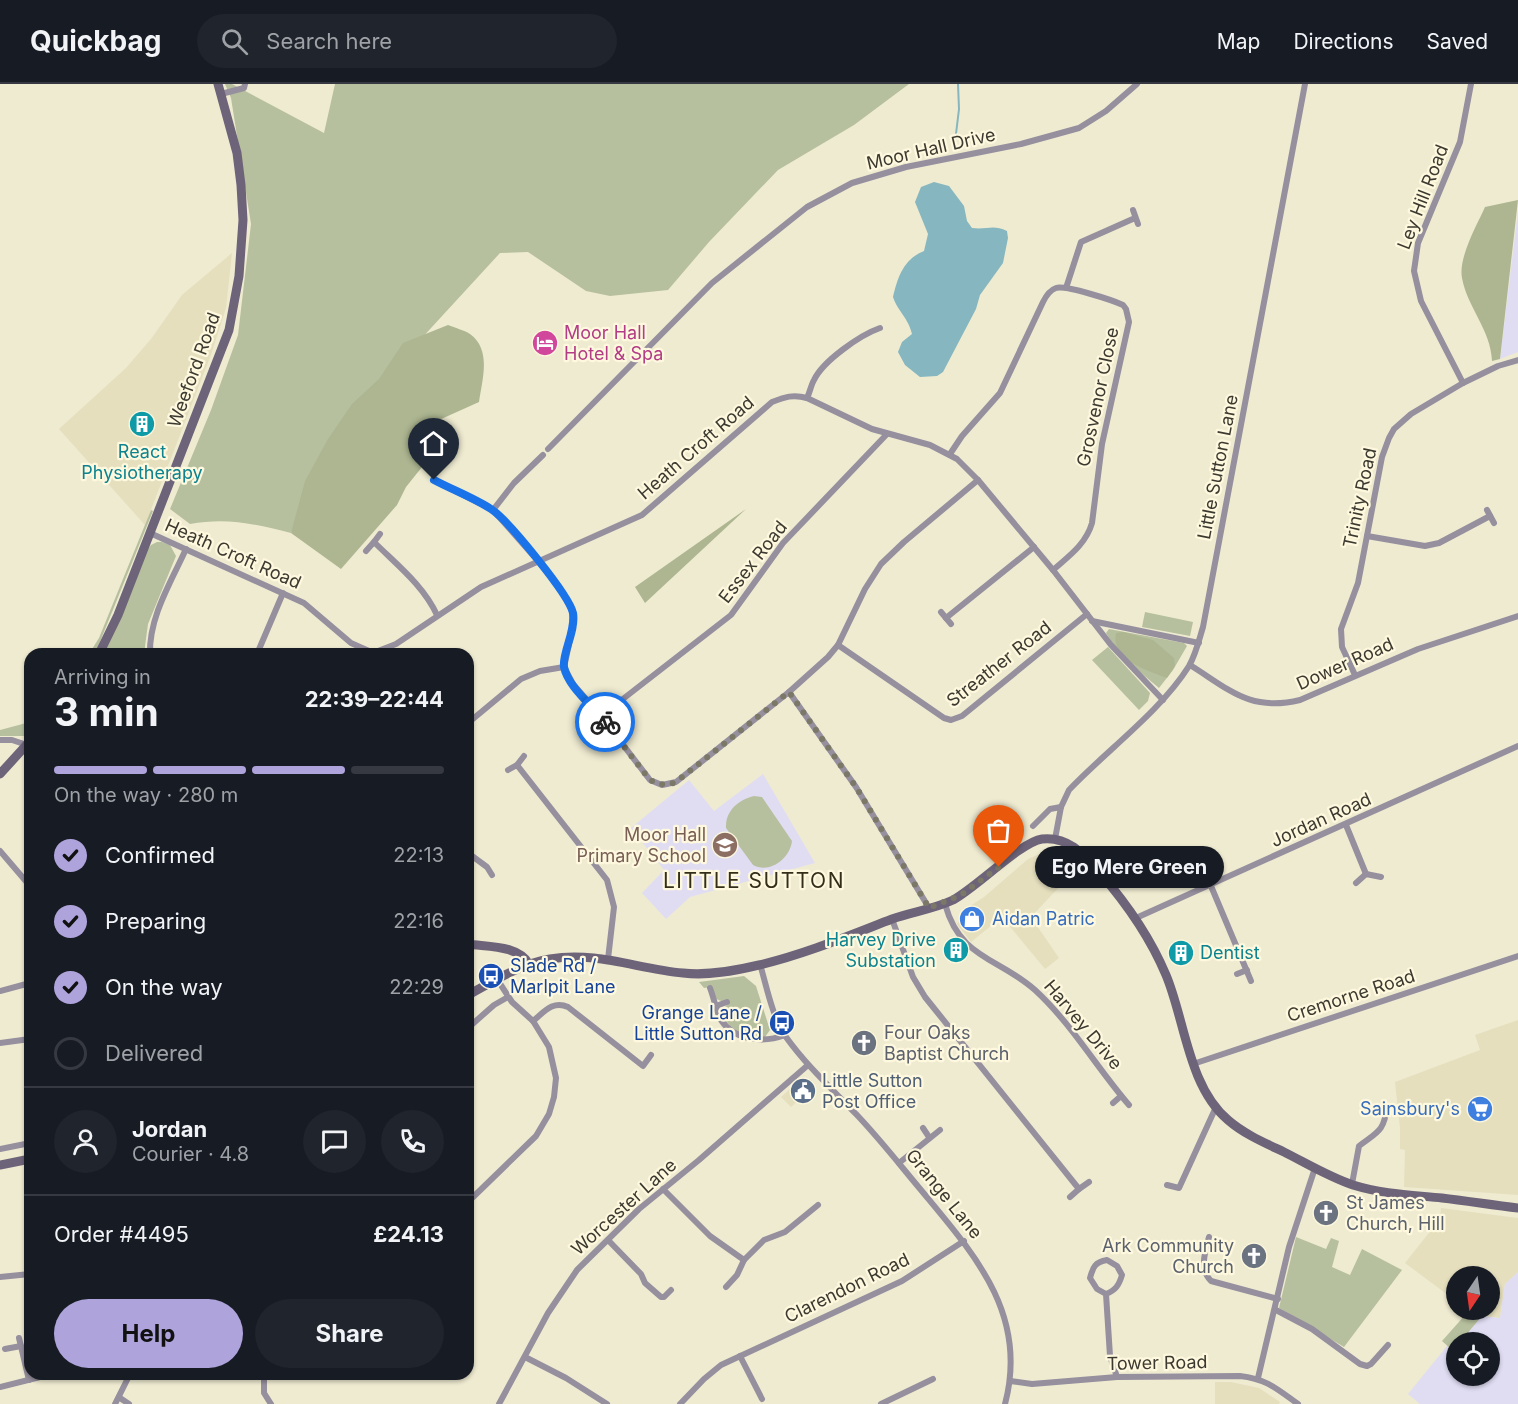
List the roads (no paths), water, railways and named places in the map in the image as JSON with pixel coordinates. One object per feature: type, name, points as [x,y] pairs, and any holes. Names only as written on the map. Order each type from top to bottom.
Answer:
[{"type":"main road","name":"Weeford Road","points":[[102,648],[118,615],[229,330],[239,276],[243,220],[237,153],[218,84]]},
{"type":"main road","points":[[0,774],[24,747]]},
{"type":"main road","points":[[474,992],[529,964],[569,957],[608,959],[663,971],[700,974],[717,973],[760,964],[820,947],[892,919],[945,904],[980,882],[1024,847],[1039,840],[1055,839],[1067,842],[1084,855],[1117,892],[1136,918],[1154,948],[1167,977],[1193,1064],[1216,1107],[1226,1119],[1241,1130],[1352,1184],[1409,1196],[1518,1208]]},
{"type":"main road","points":[[474,945],[517,952],[525,956],[529,964]]},
{"type":"main road","points":[[0,1165],[24,1160]]},
{"type":"street","points":[[221,94],[244,88],[245,84]]},
{"type":"street","name":"Moor Hall Drive","points":[[493,510],[514,483],[712,283],[807,207],[852,183],[906,167],[1020,144],[1079,128],[1106,111],[1137,84]]},
{"type":"street","name":"Little Sutton Lane","points":[[1055,839],[1061,807],[1070,789],[1163,700],[1190,665],[1199,643],[1305,84]]},
{"type":"street","name":"Ley Hill Road","points":[[1463,383],[1421,301],[1414,271],[1418,243],[1461,142],[1471,84]]},
{"type":"street","points":[[950,454],[962,436],[1000,393],[1046,296],[1055,288],[1066,288],[1081,242],[1137,221],[1133,210]]},
{"type":"street","name":"Grosvenor Close","points":[[1053,570],[1081,545],[1089,534],[1102,444],[1129,322],[1123,305],[1066,288]]},
{"type":"street","points":[[807,398],[815,378],[841,351],[865,334],[879,328]]},
{"type":"street","name":"Trinity Road","points":[[1355,675],[1342,647],[1341,629],[1358,583],[1382,457],[1389,438],[1401,422],[1463,383],[1498,366],[1518,360]]},
{"type":"street","name":"Heath Croft Road","points":[[387,648],[481,587],[642,515],[772,402],[789,395],[807,398],[856,423],[887,434],[930,445],[950,454],[966,467],[1053,570],[1111,645],[1163,700]]},
{"type":"street","name":"Essex Road","points":[[601,716],[731,615],[783,543],[887,434]]},
{"type":"street","points":[[434,480],[493,510],[560,588],[572,610],[573,626],[564,667],[573,684],[601,716],[650,780],[669,784],[676,782],[789,692],[828,657],[838,645],[865,589],[881,564],[978,480]]},
{"type":"street","points":[[1367,536],[1425,546],[1439,543],[1490,516]]},
{"type":"street","name":"Heath Croft Road","points":[[150,533],[304,603],[360,648]]},
{"type":"street","points":[[366,551],[380,534]]},
{"type":"street","points":[[374,542],[421,588],[437,615]]},
{"type":"street","points":[[941,612],[948,621],[1034,548]]},
{"type":"street","points":[[150,648],[151,632],[158,611],[186,549]]},
{"type":"street","points":[[260,648],[284,593]]},
{"type":"street","name":"Streather Road","points":[[838,645],[944,718],[957,720],[1087,614]]},
{"type":"street","name":"Dower Road","points":[[1190,665],[1239,697],[1257,703],[1269,704],[1300,700],[1418,649],[1518,616]]},
{"type":"street","points":[[1092,621],[1199,643]]},
{"type":"street","points":[[474,718],[521,679],[540,670],[564,667]]},
{"type":"street","points":[[789,692],[856,787],[929,908]]},
{"type":"street","points":[[0,740],[24,742]]},
{"type":"street","name":"Jordan Road","points":[[1136,918],[1518,746]]},
{"type":"street","points":[[508,770],[517,765],[524,756]]},
{"type":"street","points":[[517,765],[607,880],[614,907],[608,959]]},
{"type":"street","name":"Little Sutton Lane","points":[[1033,826],[1050,809],[1061,807]]},
{"type":"street","points":[[1346,825],[1366,874]]},
{"type":"street","points":[[0,851],[24,878]]},
{"type":"street","points":[[474,857],[488,867],[492,875]]},
{"type":"street","points":[[1366,874],[1380,877]]},
{"type":"street","points":[[1356,883],[1366,874]]},
{"type":"street","points":[[1211,886],[1251,981]]},
{"type":"street","name":"Harvey Drive","points":[[945,904],[953,928],[962,940],[1035,990],[1056,1012],[1129,1105]]},
{"type":"street","points":[[892,919],[913,977],[925,997],[1079,1189]]},
{"type":"street","name":"Cremorne Road","points":[[1193,1064],[1518,956]]},
{"type":"street","name":"Grange Lane","points":[[760,964],[772,1005],[785,1035],[808,1065],[899,1163],[978,1261],[999,1300],[1006,1325],[1010,1354],[1010,1381],[1005,1404]]},
{"type":"street","points":[[1237,974],[1246,970]]},
{"type":"street","points":[[474,1196],[536,1136],[549,1114],[554,1097],[556,1078],[549,1047],[533,1021],[508,997],[498,980]]},
{"type":"street","points":[[1,989],[24,984]]},
{"type":"street","points":[[710,988],[720,1018],[725,1024],[747,1037],[765,1041],[785,1035]]},
{"type":"street","points":[[474,1023],[489,1009],[508,997]]},
{"type":"street","points":[[716,1006],[727,1002]]},
{"type":"street","points":[[533,1021],[553,1005],[561,1004],[568,1007],[643,1066],[651,1055]]},
{"type":"street","points":[[0,1043],[24,1040]]},
{"type":"street","name":"Worcester Lane","points":[[499,1404],[548,1313],[577,1270],[663,1189],[808,1065]]},
{"type":"street","name":"Harvey Drive","points":[[1113,1103],[1121,1096]]},
{"type":"street","points":[[1167,1185],[1179,1188],[1216,1107]]},
{"type":"street","points":[[1352,1184],[1359,1146],[1381,1129],[1387,1107]]},
{"type":"street","points":[[923,1128],[929,1137]]},
{"type":"street","points":[[899,1163],[940,1130]]},
{"type":"street","points":[[0,1149],[24,1144]]},
{"type":"street","points":[[1258,1378],[1276,1310],[1289,1247],[1316,1168]]},
{"type":"street","points":[[1070,1197],[1089,1182]]},
{"type":"street","points":[[663,1189],[711,1236],[744,1260]]},
{"type":"street","points":[[726,1287],[737,1275],[744,1260],[764,1240],[785,1232],[818,1205]]},
{"type":"street","points":[[1209,1238],[1204,1271],[1211,1281],[1278,1299]]},
{"type":"street","points":[[608,1240],[641,1274],[645,1283],[661,1297],[671,1290]]},
{"type":"street","name":"Clarendon Road","points":[[680,1404],[721,1365],[902,1281],[964,1241]]},
{"type":"street","points":[[1107,1260],[1117,1266],[1122,1275],[1118,1286],[1106,1294],[1097,1289],[1090,1278],[1093,1267],[1099,1261],[1107,1260]]},
{"type":"street","points":[[0,1277],[24,1275]]},
{"type":"street","points":[[1106,1294],[1110,1356],[1117,1377]]},
{"type":"street","points":[[1276,1310],[1312,1329],[1360,1364],[1367,1366],[1388,1345]]},
{"type":"street","points":[[5,1349],[20,1342],[24,1359]]},
{"type":"street","points":[[740,1356],[762,1399]]},
{"type":"street","points":[[525,1357],[566,1378],[608,1404]]},
{"type":"street","name":"Tower Road","points":[[1010,1381],[1032,1384],[1117,1377],[1240,1376],[1258,1378],[1270,1383],[1298,1404]]},
{"type":"street","points":[[881,1404],[933,1379]]},
{"type":"street","points":[[0,1387],[29,1380]]},
{"type":"street","points":[[116,1404],[128,1380]]},
{"type":"street","points":[[264,1380],[264,1393],[270,1404]]},
{"type":"street","points":[[120,1398],[129,1404]]},
{"type":"water","points":[[934,182],[949,186],[964,206],[967,221],[972,228],[1002,229],[1007,231],[1008,238],[1003,263],[980,295],[976,309],[943,372],[937,376],[920,377],[905,365],[898,352],[902,342],[912,334],[893,297],[903,269],[911,259],[924,251],[928,234],[915,202],[921,187]]},
{"type":"waterway","points":[[955,142],[959,109],[958,84]]},
{"type":"place","name":"Moor Hall Hotel & Spa","points":[[545,343]]},
{"type":"place","name":"React Physiotherapy","points":[[142,424]]},
{"type":"place","name":"Moor Hall Primary School","points":[[725,845]]},
{"type":"place","name":"Ego Mere Green","points":[[999,867]]},
{"type":"place","name":"Aidan Patric","points":[[972,919]]},
{"type":"place","name":"Harvey Drive Substation","points":[[956,950]]},
{"type":"place","name":"Dentist","points":[[1181,953]]},
{"type":"place","name":"Slade Rd / Marlpit Lane","points":[[491,976]]},
{"type":"place","name":"Grange Lane / Little Sutton Rd","points":[[782,1023]]},
{"type":"place","name":"Four Oaks Baptist Church","points":[[864,1043]]},
{"type":"place","name":"Little Sutton Post Office","points":[[803,1091]]},
{"type":"place","name":"Sainsbury's","points":[[1480,1109]]},
{"type":"place","name":"St James Church, Hill","points":[[1326,1213]]},
{"type":"place","name":"Ark Community Church","points":[[1254,1256]]},
{"type":"district","name":"LITTLE SUTTON","points":[[754,881]]}]
